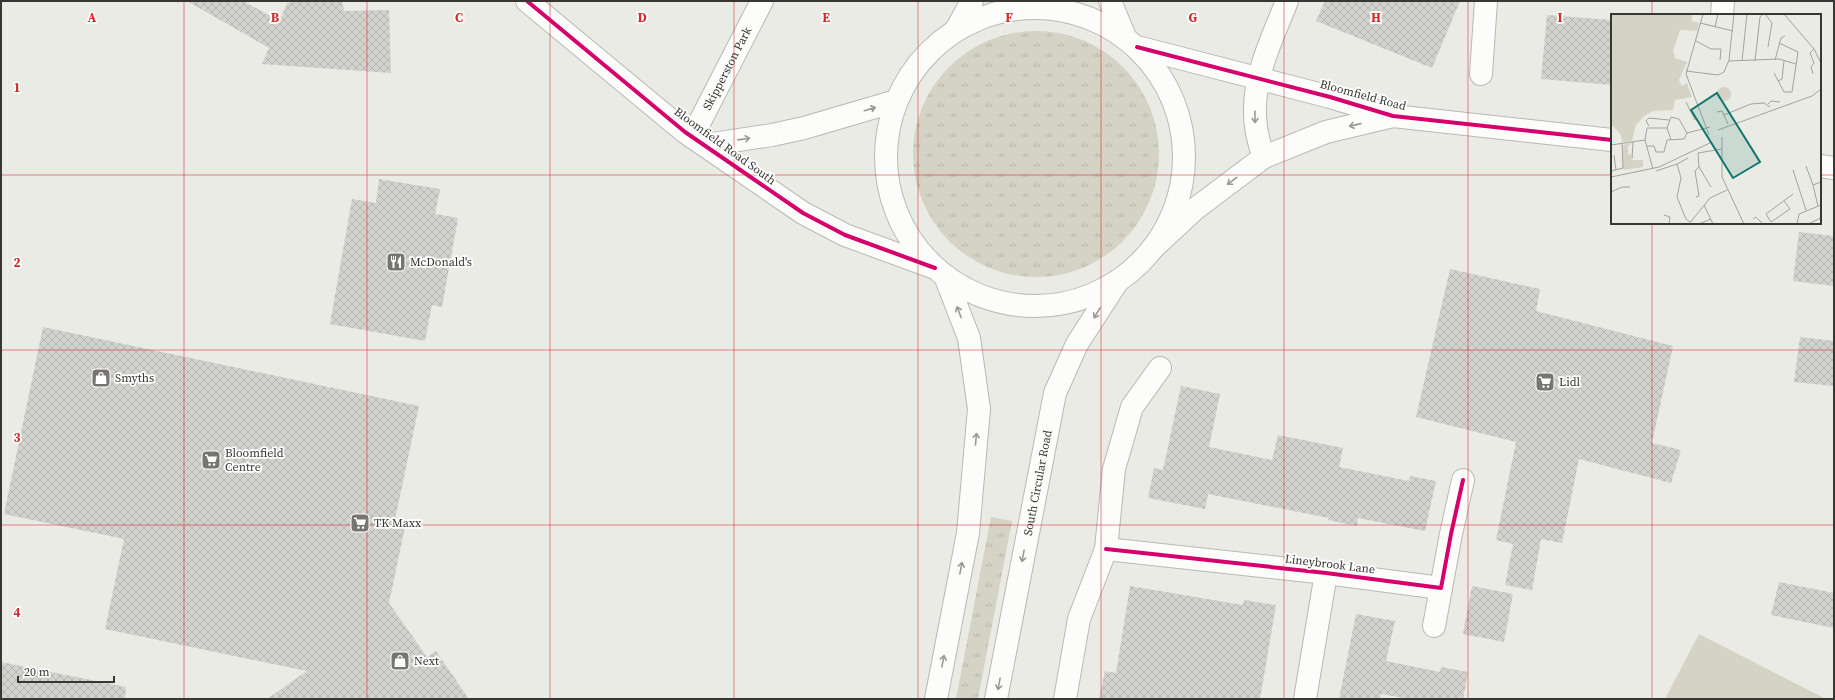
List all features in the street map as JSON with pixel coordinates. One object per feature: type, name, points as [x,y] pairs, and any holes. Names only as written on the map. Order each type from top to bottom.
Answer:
[{"type":"main road","name":"Bloomfield Road South","points":[[527,1],[699,141],[803,213],[845,235],[940,272]]},
{"type":"main road","name":"Skipperston Park","points":[[699,141],[762,1]]},
{"type":"main road","points":[[956,30],[972,1]]},
{"type":"main road","points":[[1110,1],[1131,42],[1164,82],[1181,123],[1184,167],[1174,210],[1152,249]]},
{"type":"main road","points":[[1264,157],[1258,142],[1254,118],[1258,78],[1286,1]]},
{"type":"main road","points":[[1482,74],[1486,1]]},
{"type":"main road","points":[[1722,14],[1723,1]]},
{"type":"main road","points":[[1118,280],[1085,298],[1049,306],[1013,305],[977,295],[940,272],[906,233],[889,191],[886,146],[896,101],[911,73],[931,49],[956,30],[997,12],[1042,7],[1086,16],[1131,42]]},
{"type":"main road","name":"Bloomfield Road","points":[[1131,42],[1393,116],[1611,140]]},
{"type":"main road","name":"Bloomfield Road South","points":[[699,141],[772,136],[896,101]]},
{"type":"main road","name":"Bloomfield Road","points":[[1118,280],[1195,209],[1264,157],[1326,132],[1393,116]]},
{"type":"main road","points":[[1821,166],[1834,168]]},
{"type":"main road","points":[[936,699],[968,533],[979,409],[969,338],[940,272]]},
{"type":"main road","name":"South Circular Road","points":[[996,699],[1056,392],[1077,344],[1118,280]]},
{"type":"main road","points":[[1065,699],[1079,619],[1106,549],[1114,469],[1132,407],[1160,368]]},
{"type":"main road","points":[[1434,626],[1451,534],[1464,480]]},
{"type":"main road","name":"Lineybrook Lane","points":[[1106,549],[1326,573],[1441,588]]},
{"type":"main road","name":"Lineybrook Lane","points":[[1305,699],[1326,573]]},
{"type":"green space","points":[[1036,31],[1060,34],[1083,41],[1104,52],[1123,67],[1138,86],[1149,107],[1156,130],[1159,154],[1156,178],[1149,201],[1138,222],[1123,241],[1104,256],[1083,267],[1060,274],[1036,277],[1012,274],[989,267],[968,256],[949,241],[934,222],[923,201],[916,178],[913,154],[916,130],[923,107],[934,86],[949,67],[968,52],[989,41],[1012,34]]},
{"type":"green space","points":[[991,517],[1012,521],[978,699],[956,699]]},
{"type":"green space","points":[[1699,634],[1826,699],[1665,699]]},
{"type":"building","points":[[187,1],[243,1],[280,21],[287,3],[301,1],[342,1],[344,11],[389,10],[391,73],[262,64],[269,48]]},
{"type":"building","points":[[1325,1],[1460,1],[1432,68],[1316,21]]},
{"type":"building","points":[[1547,15],[1611,20],[1611,85],[1541,79]]},
{"type":"building","name":"McDonald's","points":[[379,179],[440,189],[435,214],[458,218],[442,307],[432,305],[425,341],[330,324],[352,199],[376,203]]},
{"type":"building","points":[[1799,232],[1834,236],[1834,286],[1793,281]]},
{"type":"building","name":"Lidl","points":[[1450,269],[1540,289],[1536,311],[1673,346],[1652,443],[1681,450],[1671,483],[1579,459],[1562,543],[1541,539],[1532,590],[1505,585],[1513,544],[1496,540],[1516,442],[1416,417]]},
{"type":"building","name":"Bloomfield Centre","points":[[43,327],[419,406],[394,524],[405,527],[389,603],[427,657],[436,651],[469,699],[267,699],[307,671],[105,629],[124,539],[4,514]]},
{"type":"building","points":[[1800,337],[1834,341],[1834,386],[1794,382]]},
{"type":"building","points":[[1181,386],[1220,394],[1209,447],[1272,460],[1278,435],[1343,448],[1339,467],[1409,481],[1410,476],[1436,481],[1425,531],[1358,518],[1357,526],[1328,520],[1329,518],[1208,494],[1205,509],[1148,498],[1154,468],[1163,470]]},
{"type":"building","points":[[1779,582],[1834,593],[1834,628],[1771,615]]},
{"type":"building","points":[[1130,586],[1243,605],[1244,600],[1276,605],[1260,699],[1099,699],[1105,671],[1116,673]]},
{"type":"building","points":[[1472,586],[1513,594],[1504,642],[1463,634]]},
{"type":"building","points":[[1356,614],[1395,621],[1386,661],[1440,672],[1441,667],[1468,672],[1463,699],[1409,699],[1381,694],[1380,699],[1339,699]]},
{"type":"building","points":[[1,662],[126,687],[125,699],[1,699]]},
{"type":"cycle path","points":[[527,1],[685,132],[803,213],[845,235],[935,268]]},
{"type":"cycle path","points":[[1137,47],[1330,97],[1393,116],[1611,140]]},
{"type":"cycle path","points":[[1106,549],[1326,573],[1441,588],[1463,480]]},
{"type":"place","name":"McDonald's","points":[[396,262]]},
{"type":"place","name":"Smyths","points":[[101,378]]},
{"type":"place","name":"Lidl","points":[[1545,382]]},
{"type":"place","name":"Bloomfield Centre","points":[[211,460]]},
{"type":"place","name":"TK Maxx","points":[[360,523]]},
{"type":"place","name":"Next","points":[[400,661]]}]
